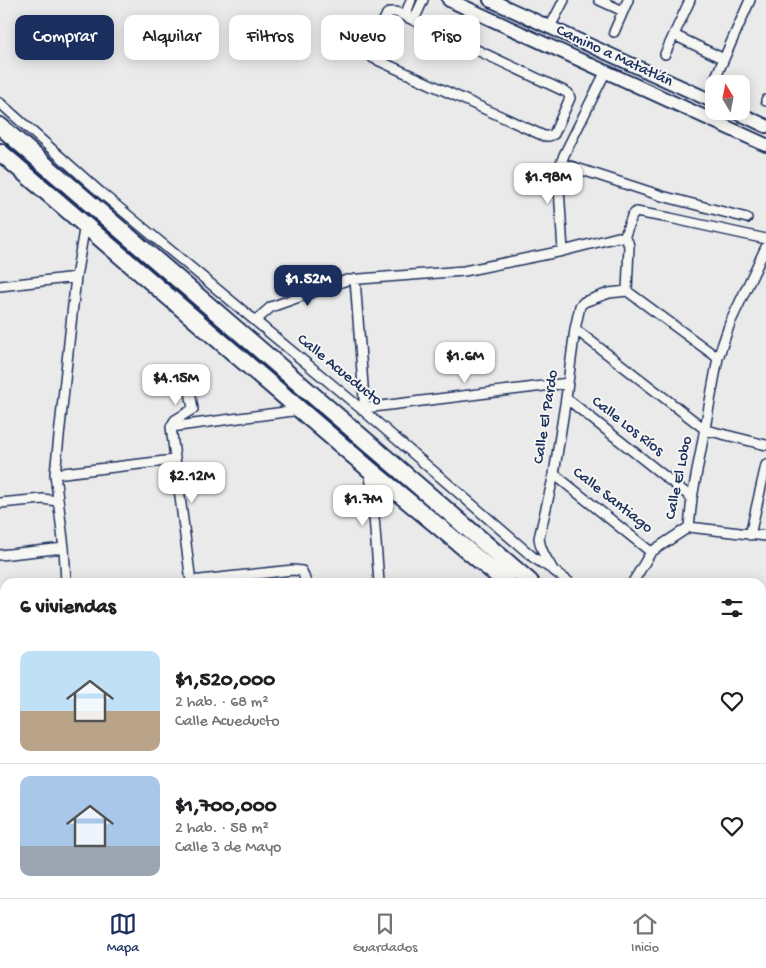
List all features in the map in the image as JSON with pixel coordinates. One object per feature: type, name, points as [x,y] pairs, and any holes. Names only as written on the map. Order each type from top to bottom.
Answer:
[{"type":"highway","points":[[0,126],[94,197],[525,578]]},
{"type":"highway","points":[[0,152],[369,469],[501,578]]},
{"type":"street","points":[[405,16],[411,0]]},
{"type":"street","points":[[416,15],[423,0]]},
{"type":"street","name":"Camino a Matatlán","points":[[449,0],[766,145]]},
{"type":"street","points":[[550,27],[564,0]]},
{"type":"street","points":[[599,0],[624,11]]},
{"type":"street","points":[[614,32],[628,0]]},
{"type":"street","points":[[665,54],[690,0]]},
{"type":"street","points":[[717,75],[750,0]]},
{"type":"street","name":"Camino a Matatlán","points":[[497,2],[705,98]]},
{"type":"street","points":[[414,20],[396,12],[387,14],[370,50],[373,58],[544,136],[554,134],[570,98],[568,94],[480,52]]},
{"type":"street","points":[[533,38],[535,29],[550,27],[559,35],[556,43],[548,45]]},
{"type":"street","points":[[674,35],[724,59]]},
{"type":"street","points":[[563,251],[558,172],[606,71]]},
{"type":"street","name":"Calle Acueducto","points":[[0,103],[94,197],[255,321],[365,410],[534,558],[564,578]]},
{"type":"street","points":[[750,118],[766,126]]},
{"type":"street","points":[[561,163],[662,196],[747,218]]},
{"type":"street","points":[[624,238],[632,216],[636,212],[766,239]]},
{"type":"street","points":[[66,578],[55,474],[76,278],[85,224]]},
{"type":"street","points":[[255,321],[272,307],[347,280],[464,271],[563,251],[618,237],[624,238],[628,242],[629,247],[622,291],[718,358]]},
{"type":"street","name":"Calle El Lobo","points":[[635,578],[651,552],[689,527],[692,498],[718,358],[730,323],[766,247]]},
{"type":"street","points":[[0,286],[76,278]]},
{"type":"street","points":[[355,279],[365,410],[568,383]]},
{"type":"street","name":"Calle El Pardo","points":[[553,570],[544,554],[539,538],[554,474],[580,306],[584,302],[622,291]]},
{"type":"street","points":[[575,329],[706,430],[766,445]]},
{"type":"street","points":[[190,391],[193,409],[175,420],[171,427],[190,578]]},
{"type":"street","name":"Calle Los Ríos","points":[[566,398],[692,498]]},
{"type":"street","points":[[171,427],[300,410]]},
{"type":"street","points":[[55,474],[174,460]]},
{"type":"street","points":[[750,535],[766,465]]},
{"type":"street","points":[[369,469],[379,578]]},
{"type":"street","name":"Calle Santiago","points":[[554,474],[651,552]]},
{"type":"street","points":[[0,503],[43,498],[57,500]]},
{"type":"street","points":[[689,527],[766,536]]},
{"type":"street","points":[[0,555],[64,548]]},
{"type":"street","points":[[225,578],[293,570],[302,571],[305,578]]}]
